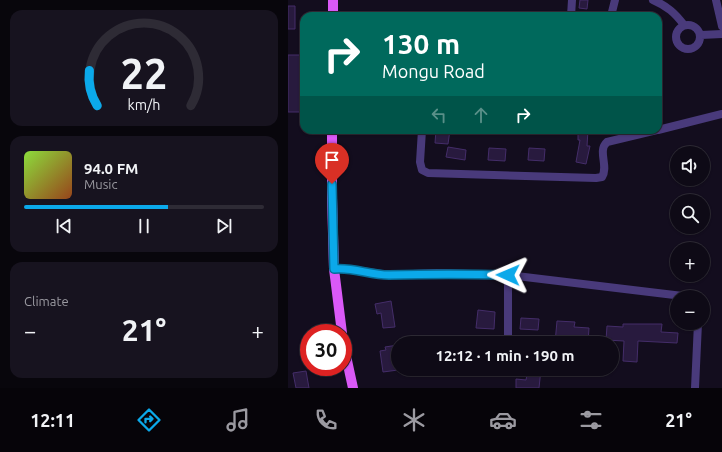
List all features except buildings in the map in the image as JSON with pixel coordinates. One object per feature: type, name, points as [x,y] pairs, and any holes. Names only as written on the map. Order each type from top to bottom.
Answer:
[{"type":"main road","points":[[333,0],[333,12]]},
{"type":"main road","points":[[332,134],[334,269],[341,324]]},
{"type":"main road","points":[[350,376],[352,388]]},
{"type":"street","points":[[572,0],[572,12]]},
{"type":"street","points":[[612,12],[615,0]]},
{"type":"street","points":[[653,0],[666,6],[677,15],[684,25]]},
{"type":"street","points":[[716,0],[722,26]]},
{"type":"street","points":[[684,25],[695,26],[699,30],[700,35],[700,40],[694,48],[684,49],[677,42],[677,32],[684,25]]},
{"type":"street","points":[[700,35],[722,34]]},
{"type":"street","points":[[662,129],[722,114]]},
{"type":"street","points":[[422,134],[420,162],[422,170],[428,173],[596,178],[602,177],[605,172],[603,149],[607,142],[640,134]]},
{"type":"street","points":[[334,269],[348,268],[388,275],[437,273],[508,275],[670,294]]},
{"type":"street","points":[[508,275],[508,336]]},
{"type":"street","points":[[695,388],[698,330]]},
{"type":"route","points":[[332,184],[334,269],[348,268],[388,275],[437,273],[508,275]]}]
